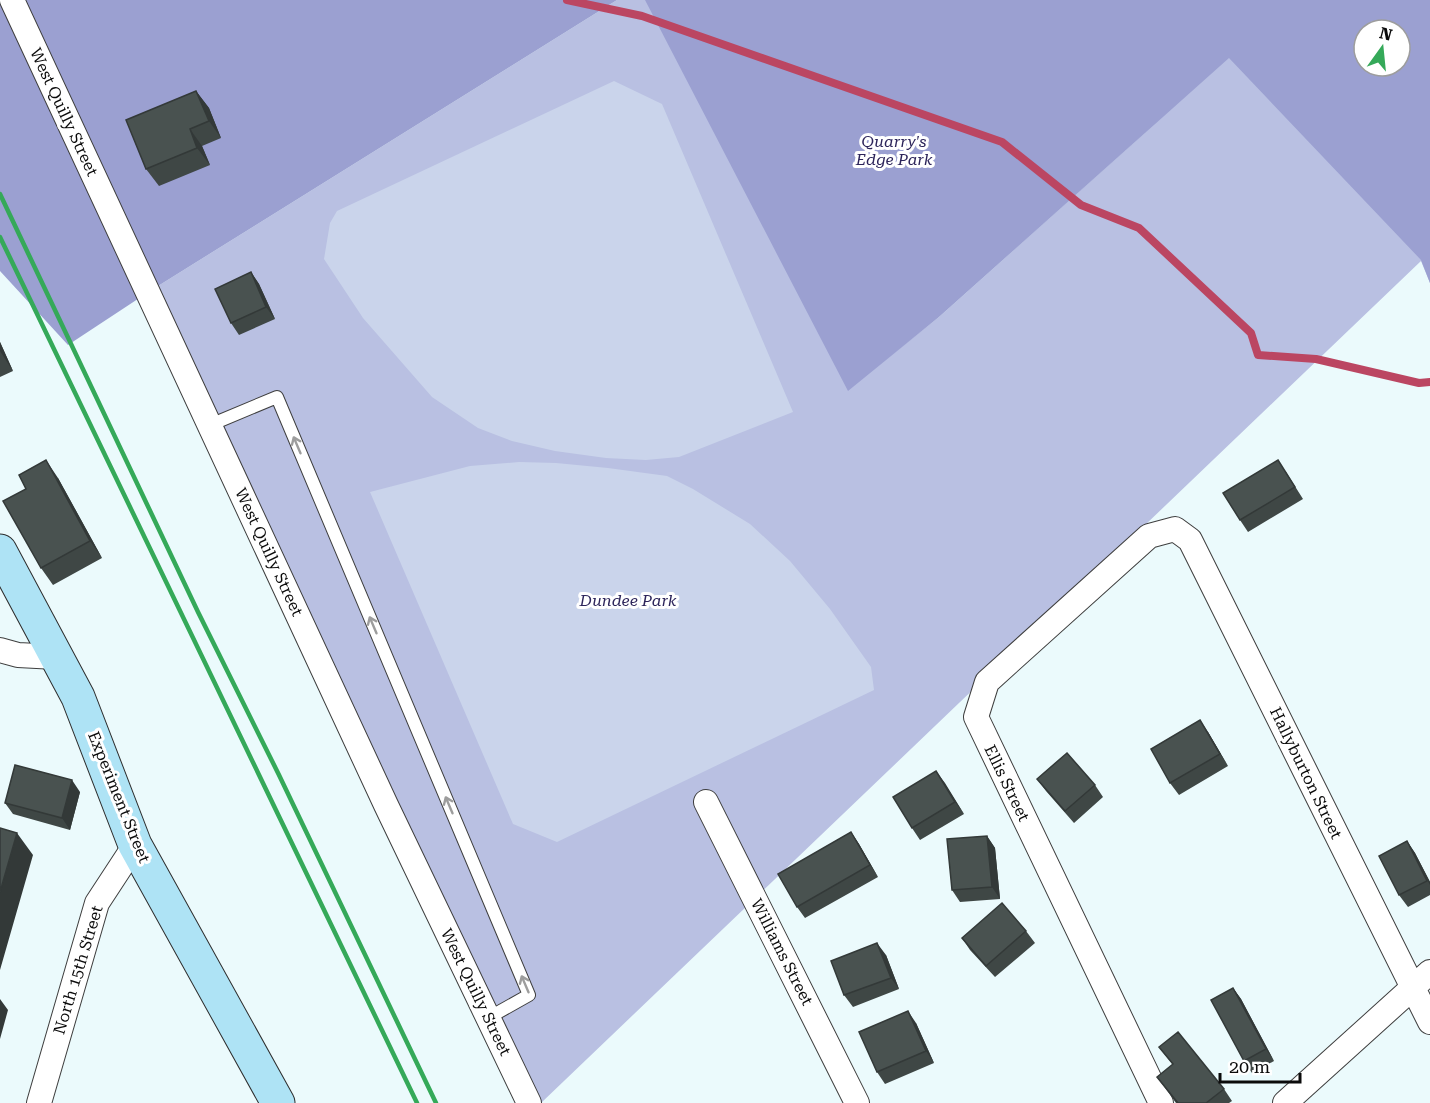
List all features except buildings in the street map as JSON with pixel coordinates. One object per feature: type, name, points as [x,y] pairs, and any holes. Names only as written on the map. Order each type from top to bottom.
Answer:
[{"type":"main road","name":"Experiment Street","points":[[0,551],[78,697],[135,845],[278,1103]]},
{"type":"street","name":"West Quilly Street","points":[[12,0],[386,805],[529,1103]]},
{"type":"street","name":"Hallyburton Street","points":[[1175,529],[1190,540],[1421,980],[1430,1022]]},
{"type":"street","name":"Ellis Street","points":[[1161,1103],[976,717],[987,682],[1149,536],[1175,529]]},
{"type":"street","points":[[0,650],[18,655],[56,657]]},
{"type":"street","name":"Williams Street","points":[[706,802],[857,1103]]},
{"type":"street","name":"North 15th Street","points":[[39,1103],[97,903],[135,845]]},
{"type":"street","points":[[1285,1103],[1421,980]]},
{"type":"lane","points":[[210,425],[277,397],[529,995],[488,1018]]},
{"type":"green space","points":[[0,0],[617,0],[150,291],[68,345],[0,271]]},
{"type":"green space","name":"Dundee Park","points":[[617,0],[1430,0],[1430,283],[1421,261],[541,1103],[527,1103],[150,291]],"holes":[[[1157,122],[939,317],[870,372]]]},
{"type":"green space","name":"Quarry's Edge Park","points":[[645,0],[1430,0],[1430,283],[1421,260],[1229,58],[939,317],[848,391]]},
{"type":"green space","points":[[614,81],[662,104],[793,412],[679,457],[646,460],[606,458],[555,451],[512,441],[478,428],[432,397],[363,318],[324,259],[330,223],[337,211]]},
{"type":"green space","points":[[519,462],[556,463],[667,476],[750,524],[790,561],[830,609],[871,667],[874,690],[557,842],[513,824],[370,492],[470,466]]},
{"type":"waterway","points":[[567,0],[642,16],[1002,142],[1081,205],[1139,228],[1251,333],[1258,355],[1316,359],[1419,383],[1430,382]]},
{"type":"railway","points":[[0,194],[198,612],[436,1103]]},
{"type":"railway","points":[[0,237],[417,1103]]}]
